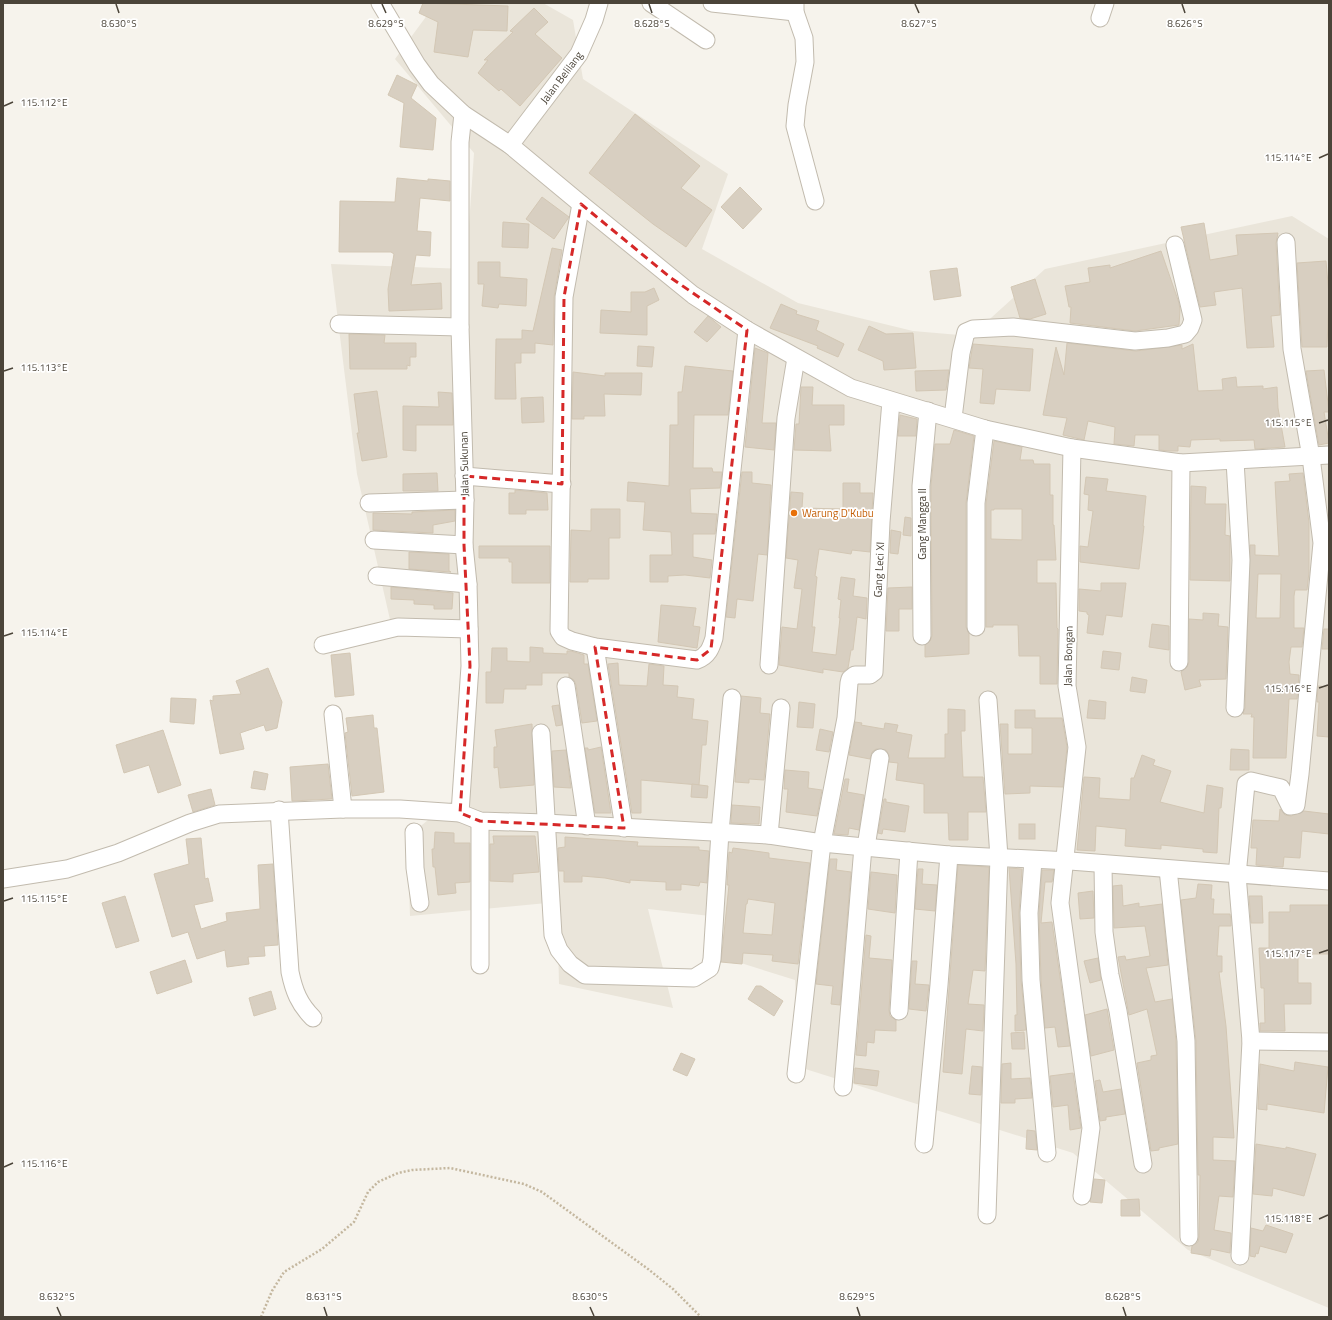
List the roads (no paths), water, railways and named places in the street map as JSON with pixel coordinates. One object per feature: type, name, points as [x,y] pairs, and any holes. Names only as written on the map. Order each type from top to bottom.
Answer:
[{"type":"street","points":[[380,3],[417,65],[431,84],[463,114],[510,145],[671,278],[747,330],[851,388],[985,429],[1072,448],[1181,463],[1329,455]]},
{"type":"street","name":"Jalan Belilang","points":[[510,145],[579,54],[594,20],[599,3]]},
{"type":"street","points":[[651,3],[706,40]]},
{"type":"street","points":[[712,3],[795,7],[804,38],[805,62],[797,104],[795,126],[815,201]]},
{"type":"street","name":"Jalan Sukunan","points":[[460,813],[470,666],[468,584],[464,544],[465,500],[460,327],[460,142],[463,114]]},
{"type":"street","points":[[581,204],[564,297],[559,631],[563,637],[595,647],[697,660],[702,658],[711,649],[714,638],[747,330]]},
{"type":"street","points":[[1240,1256],[1251,1041],[1237,875],[1246,784],[1251,781],[1276,786],[1283,791],[1290,806],[1296,805],[1322,543],[1311,457],[1292,349],[1286,242]]},
{"type":"street","points":[[953,418],[960,353],[966,332],[973,329],[1013,327],[1135,341],[1168,338],[1186,334],[1193,320],[1175,246]]},
{"type":"street","points":[[339,324],[460,327]]},
{"type":"street","points":[[769,665],[786,418],[796,358]]},
{"type":"street","name":"Gang Leci XI","points":[[822,843],[846,718],[850,679],[855,675],[870,675],[874,672],[881,522],[891,401]]},
{"type":"street","name":"Gang Mangga II","points":[[922,636],[921,486],[928,411]]},
{"type":"street","points":[[976,627],[976,503],[985,429]]},
{"type":"street","name":"Jalan Bongan","points":[[1072,448],[1066,686],[1077,747],[1060,903],[1091,1128],[1082,1196]]},
{"type":"street","points":[[1235,461],[1241,560],[1235,708]]},
{"type":"street","points":[[1179,662],[1181,463]]},
{"type":"street","points":[[464,476],[562,484]]},
{"type":"street","points":[[369,503],[465,500]]},
{"type":"street","points":[[374,540],[464,544]]},
{"type":"street","points":[[377,576],[468,584]]},
{"type":"street","points":[[323,645],[398,627],[469,629]]},
{"type":"street","points":[[595,647],[624,828]]},
{"type":"street","points":[[566,686],[587,826]]},
{"type":"street","points":[[541,733],[552,935],[559,950],[570,964],[585,975],[694,978],[710,968],[712,959],[720,832],[732,698]]},
{"type":"street","points":[[987,1214],[999,857],[988,700]]},
{"type":"street","points":[[770,835],[781,708]]},
{"type":"street","points":[[333,714],[343,809]]},
{"type":"street","points":[[843,1087],[864,847],[880,758]]},
{"type":"street","points":[[3,879],[68,868],[86,863],[118,853],[176,828],[219,814],[279,810],[343,809],[415,823],[460,813],[480,822],[545,822],[587,826],[770,835],[822,843],[949,855],[1102,864],[1329,881]]},
{"type":"street","points":[[279,810],[290,972],[294,990],[302,1006],[313,1018]]},
{"type":"street","points":[[480,822],[480,966]]},
{"type":"street","points":[[415,823],[415,868],[420,903]]},
{"type":"street","points":[[796,1074],[822,843]]},
{"type":"street","points":[[899,1011],[909,851]]},
{"type":"street","points":[[924,1144],[949,855]]},
{"type":"street","points":[[1033,860],[1029,913],[1031,980],[1047,1153]]},
{"type":"street","points":[[1102,864],[1104,932],[1143,1164]]},
{"type":"street","points":[[1168,869],[1186,1040],[1189,1236]]},
{"type":"street","points":[[1251,1041],[1329,1042]]},
{"type":"place","name":"Warung D'Kubu","points":[[794,513]]}]
